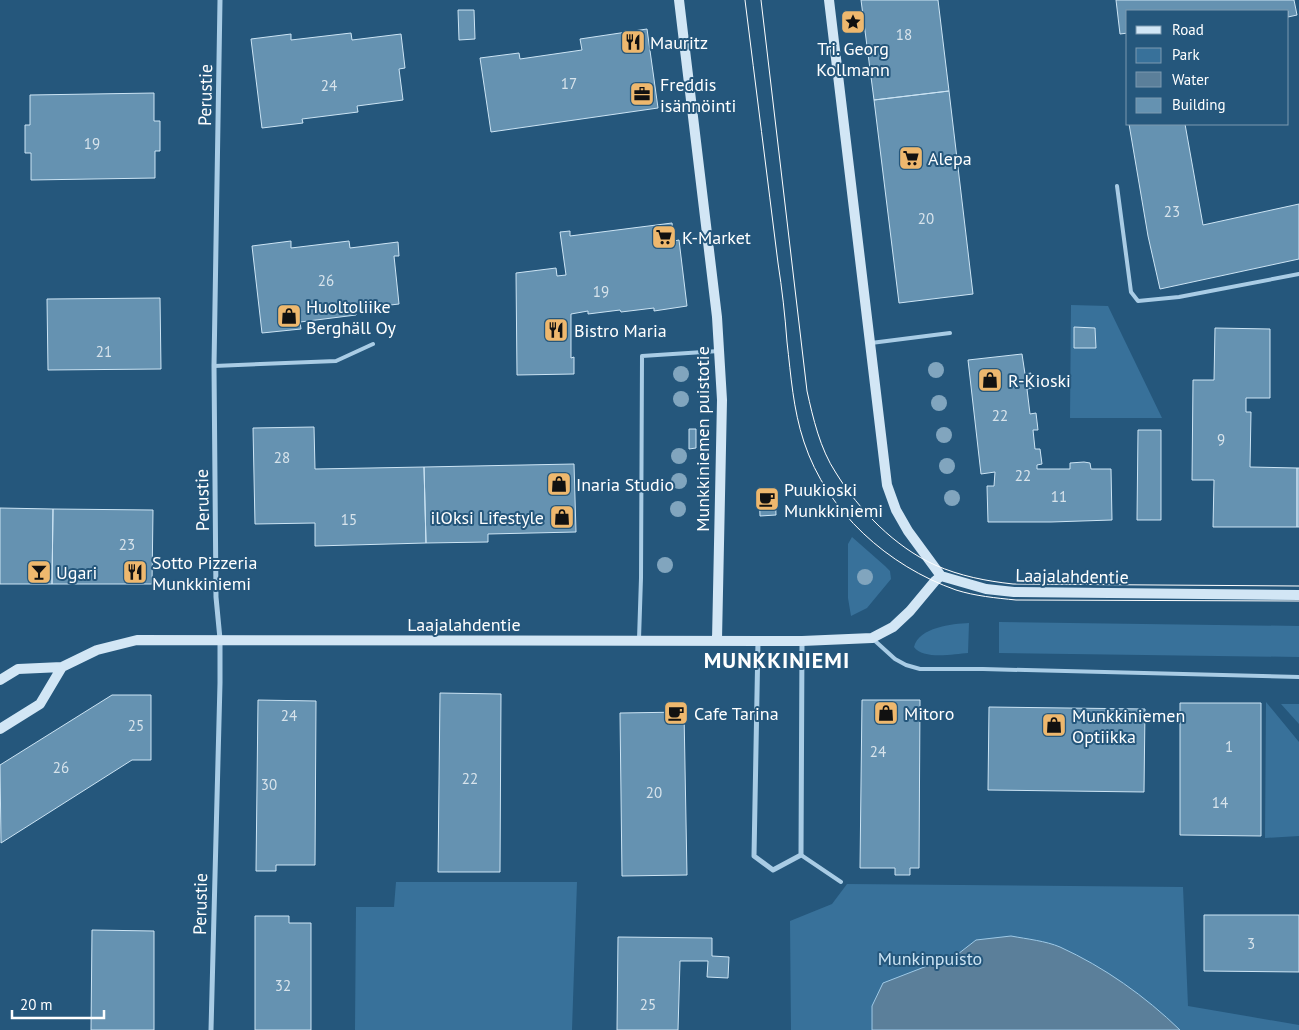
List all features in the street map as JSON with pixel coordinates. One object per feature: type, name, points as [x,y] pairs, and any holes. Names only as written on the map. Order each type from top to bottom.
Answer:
[{"type":"street","name":"Perustie","points":[[211,1030],[220,639],[216,597],[214,366],[220,0]]},
{"type":"street","name":"Munkkiniemen puistotie","points":[[679,0],[717,316],[722,400],[716,640]]},
{"type":"street","points":[[829,0],[887,485],[896,510],[908,531],[941,576]]},
{"type":"street","name":"Laajalahdentie","points":[[0,680],[18,669],[62,667],[97,650],[137,640],[802,641],[872,638],[893,627],[941,576],[986,589],[1014,592],[1299,595]]},
{"type":"street","points":[[758,641],[755,700],[754,856],[773,870],[800,855],[802,641]]},
{"type":"street","points":[[0,728],[40,704],[62,667]]},
{"type":"lane","points":[[1117,186],[1131,292],[1138,301],[1179,297],[1299,274]]},
{"type":"lane","points":[[870,343],[950,333]]},
{"type":"lane","points":[[214,366],[336,361],[373,344]]},
{"type":"lane","points":[[638,640],[641,569],[642,356],[719,351]]},
{"type":"lane","points":[[872,638],[895,659],[906,666],[920,669],[1299,677]]},
{"type":"lane","points":[[800,855],[841,882]]},
{"type":"green space","points":[[1071,305],[1108,306],[1162,418],[1070,418]]},
{"type":"green space","points":[[852,537],[890,571],[891,579],[867,608],[851,616],[848,598],[848,544]]},
{"type":"green space","points":[[999,622],[1299,626],[1299,657],[999,653]]},
{"type":"green space","points":[[969,623],[968,653],[931,655],[924,654],[914,647],[917,640],[929,631],[954,624]]},
{"type":"green space","points":[[1266,702],[1299,742],[1299,836],[1265,838]]},
{"type":"green space","points":[[1281,704],[1299,704],[1299,724]]},
{"type":"green space","points":[[396,882],[577,882],[572,1030],[355,1030],[356,907],[394,907]]},
{"type":"green space","name":"Munkinpuisto","points":[[847,884],[1183,887],[1188,1006],[1299,1025],[1299,1030],[791,1030],[790,921],[832,904]]},
{"type":"water","points":[[1011,936],[1055,945],[1076,955],[1123,983],[1180,1030],[872,1030],[872,1006],[883,983],[958,954],[976,940]]},
{"type":"building","points":[[861,0],[938,0],[949,91],[874,100]]},
{"type":"building","points":[[1116,0],[1294,0],[1297,15],[1289,17],[1289,10],[1126,10],[1126,33],[1120,34]]},
{"type":"building","points":[[458,10],[474,10],[475,39],[459,40]]},
{"type":"building","points":[[647,29],[658,108],[491,132],[480,58],[519,53],[520,59],[582,50],[580,39]]},
{"type":"building","points":[[351,33],[352,40],[401,34],[405,68],[399,69],[403,100],[357,106],[358,112],[302,119],[303,123],[262,128],[251,39],[291,34],[291,40]]},
{"type":"building","points":[[949,91],[973,294],[899,303],[874,100]]},
{"type":"building","points":[[154,93],[154,121],[160,121],[160,151],[155,151],[155,178],[31,180],[31,153],[25,153],[25,125],[30,125],[30,95]]},
{"type":"building","points":[[1129,125],[1185,125],[1203,225],[1299,204],[1299,259],[1160,289],[1148,236]]},
{"type":"building","points":[[672,223],[674,241],[679,240],[687,306],[654,311],[654,308],[588,314],[588,311],[571,314],[571,358],[574,357],[574,374],[517,375],[516,273],[556,268],[557,276],[566,275],[560,232],[570,231],[570,236]]},
{"type":"building","points":[[291,241],[291,248],[349,241],[350,248],[398,242],[399,256],[394,256],[399,304],[356,309],[356,315],[300,322],[301,329],[262,333],[252,246]]},
{"type":"building","points":[[160,298],[161,369],[48,370],[47,299]]},
{"type":"building","points":[[1074,327],[1095,328],[1096,348],[1074,348]]},
{"type":"building","points":[[1215,328],[1270,329],[1270,398],[1246,398],[1246,412],[1251,412],[1250,467],[1297,468],[1297,527],[1213,527],[1214,480],[1192,480],[1193,380],[1214,380]]},
{"type":"building","points":[[1022,354],[1025,374],[1031,373],[1033,388],[1027,389],[1030,414],[1036,413],[1038,430],[1033,430],[1035,449],[1040,449],[1042,464],[1037,465],[1037,469],[1070,469],[1070,463],[1084,462],[1090,463],[1091,469],[1111,469],[1112,520],[988,522],[987,486],[994,486],[995,472],[981,474],[968,360]]},
{"type":"building","points":[[314,427],[315,469],[424,467],[426,543],[315,546],[315,523],[255,524],[253,428]]},
{"type":"building","points":[[689,429],[696,429],[696,448],[689,449]]},
{"type":"building","points":[[1138,430],[1161,430],[1161,520],[1137,520]]},
{"type":"building","points":[[574,464],[576,532],[488,534],[488,542],[426,543],[424,467]]},
{"type":"building","points":[[1297,468],[1299,468],[1299,527],[1297,527]]},
{"type":"building","points":[[759,489],[775,489],[776,515],[760,516]]},
{"type":"building","points":[[0,508],[53,509],[52,584],[0,584]]},
{"type":"building","points":[[53,509],[153,510],[152,584],[52,584]]},
{"type":"building","points":[[440,693],[501,694],[500,872],[438,872]]},
{"type":"building","points":[[112,695],[151,695],[151,760],[132,760],[1,843],[0,765]]},
{"type":"building","points":[[258,700],[316,701],[315,865],[276,865],[276,871],[256,871]]},
{"type":"building","points":[[862,700],[920,700],[919,868],[910,868],[910,875],[895,875],[895,868],[860,868]]},
{"type":"building","points":[[1180,703],[1261,703],[1261,836],[1180,835]]},
{"type":"building","points":[[989,707],[1145,709],[1144,792],[988,790]]},
{"type":"building","points":[[684,712],[687,875],[622,876],[620,713]]},
{"type":"building","points":[[1204,915],[1299,915],[1299,972],[1204,971]]},
{"type":"building","points":[[255,916],[289,916],[289,923],[311,923],[311,1030],[255,1030]]},
{"type":"building","points":[[92,930],[154,931],[154,1030],[91,1030]]},
{"type":"building","points":[[618,937],[712,938],[712,956],[729,957],[728,978],[707,977],[708,961],[680,961],[678,1030],[617,1030]]},
{"type":"tram line","points":[[745,0],[795,405],[800,430],[814,467],[844,513],[863,533],[907,567],[931,580],[956,590],[978,595],[1016,600],[1299,601]]},
{"type":"tram line","points":[[761,0],[807,391],[821,444],[830,464],[845,487],[867,514],[892,538],[920,557],[935,565],[973,578],[1013,584],[1299,586]]},
{"type":"place","name":"Tri. Georg Kollmann","points":[[853,22]]},
{"type":"place","name":"Mauritz","points":[[633,42]]},
{"type":"place","name":"Freddis isännöinti","points":[[642,94]]},
{"type":"place","name":"Alepa","points":[[911,158]]},
{"type":"place","name":"K-Market","points":[[664,237]]},
{"type":"place","name":"Huoltoliike Berghäll Oy","points":[[289,316]]},
{"type":"place","name":"Bistro Maria","points":[[556,330]]},
{"type":"place","name":"R-Kioski","points":[[990,380]]},
{"type":"place","name":"Inaria Studio","points":[[559,484]]},
{"type":"place","name":"Puukioski Munkkiniemi","points":[[767,499]]},
{"type":"place","name":"ilOksi Lifestyle","points":[[562,517]]},
{"type":"place","name":"Ugari","points":[[39,572]]},
{"type":"place","name":"Sotto Pizzeria Munkkiniemi","points":[[135,572]]},
{"type":"place","name":"Cafe Tarina","points":[[676,713]]},
{"type":"place","name":"Mitoro","points":[[886,713]]},
{"type":"place","name":"Munkkiniemen Optiikka","points":[[1054,725]]},
{"type":"district","name":"MUNKKINIEMI","points":[[777,660]]}]
